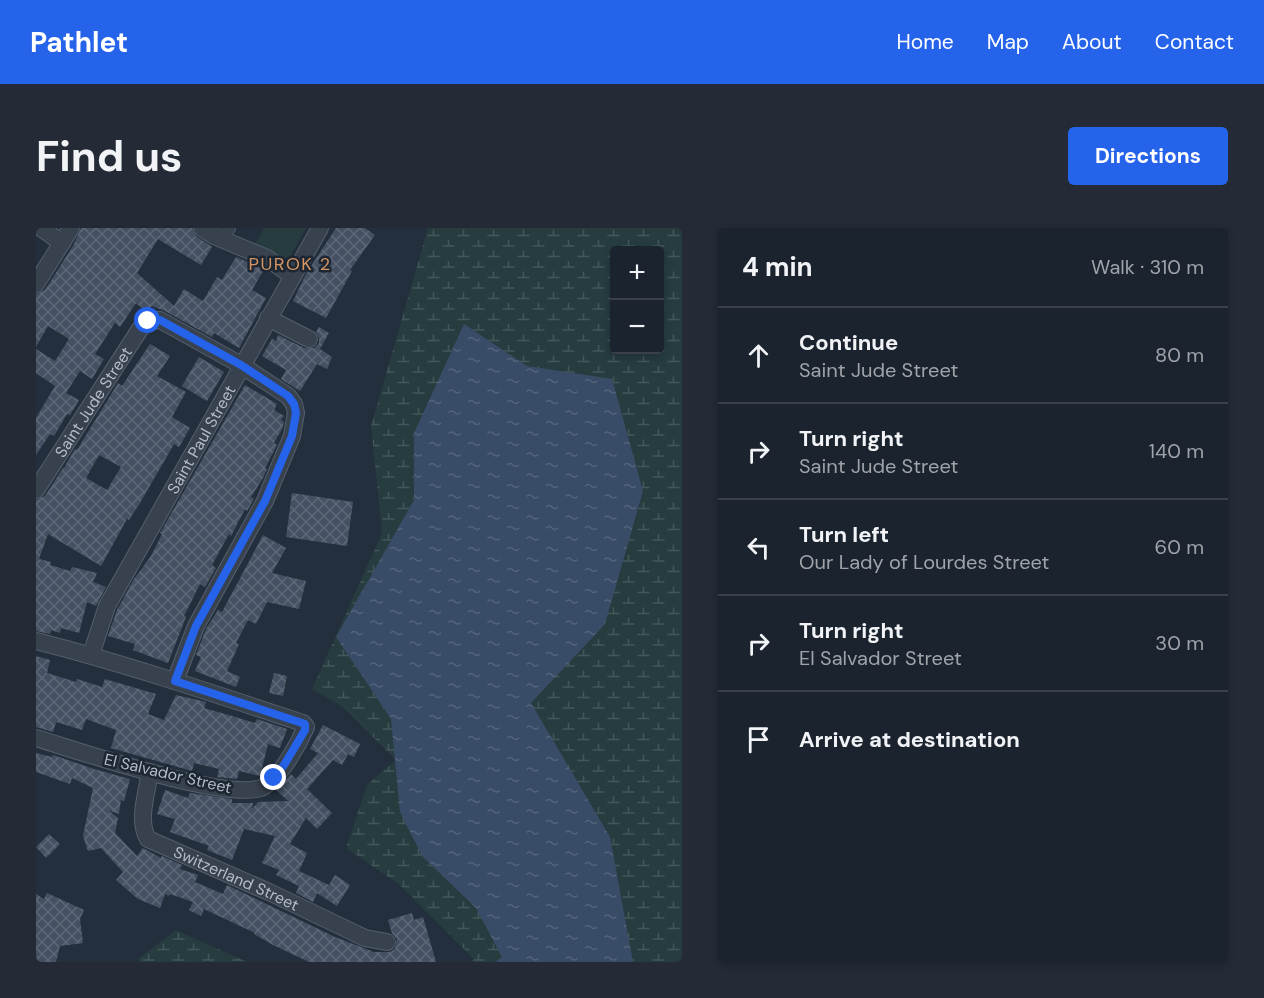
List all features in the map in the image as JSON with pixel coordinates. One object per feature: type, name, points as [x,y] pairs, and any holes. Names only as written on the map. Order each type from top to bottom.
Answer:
[{"type":"street","points":[[41,228],[62,243]]},
{"type":"street","points":[[36,284],[71,228]]},
{"type":"street","points":[[202,228],[214,236],[267,258],[292,276]]},
{"type":"street","name":"Saint Paul Street","points":[[91,656],[107,606],[320,228]]},
{"type":"street","points":[[268,318],[309,339]]},
{"type":"street","name":"Saint Jude Street","points":[[36,490],[140,329],[148,321],[160,320],[241,365],[288,396],[294,404],[296,413],[292,436],[265,501],[196,626],[175,681]]},
{"type":"street","points":[[36,641],[175,681]]},
{"type":"street","name":"El Salvador Street","points":[[36,738],[150,772],[216,788],[254,789],[264,786],[274,778],[306,726],[303,723],[175,681]]},
{"type":"street","name":"Switzerland Street","points":[[150,772],[143,821],[144,832],[148,839],[269,892],[365,938],[387,942]]},
{"type":"green space","points":[[264,228],[306,228],[286,264],[254,246]]},
{"type":"green space","points":[[428,228],[682,228],[682,962],[471,962],[474,959],[400,885],[346,848],[367,785],[396,760],[343,707],[312,689],[382,533],[371,426]]},
{"type":"green space","points":[[176,930],[247,962],[140,962],[138,959]]},
{"type":"water","points":[[464,324],[527,366],[612,379],[643,491],[605,624],[531,703],[610,837],[633,962],[496,962],[502,957],[476,908],[422,856],[400,812],[391,719],[336,637],[414,500],[414,433]]},
{"type":"building","points":[[81,228],[192,228],[196,236],[212,247],[201,265],[158,239],[137,273],[174,306],[184,289],[203,301],[217,277],[222,280],[236,257],[264,269],[252,290],[266,298],[239,348],[214,333],[212,337],[165,311],[152,306],[145,311],[136,303],[120,327],[115,323],[95,354],[104,359],[92,379],[80,371],[66,393],[79,400],[70,415],[67,414],[54,436],[50,434],[36,455],[36,418],[55,386],[36,373],[36,349],[55,361],[69,339],[48,326],[36,347],[36,294],[45,290],[73,246]]},
{"type":"building","points":[[336,228],[365,228],[375,235],[350,270],[352,271],[326,318],[293,301],[306,274]]},
{"type":"building","points":[[319,327],[329,333],[320,349],[332,357],[327,369],[317,364],[300,391],[281,379],[286,370],[262,356],[272,339],[276,341],[278,335],[304,348],[314,348],[319,343],[316,332]]},
{"type":"building","points":[[150,344],[170,356],[157,376],[186,392],[172,417],[190,428],[179,447],[174,444],[140,503],[129,520],[127,519],[101,566],[48,534],[39,559],[70,571],[72,567],[97,573],[93,582],[106,587],[96,606],[87,602],[79,633],[61,628],[60,633],[51,630],[50,634],[36,631],[36,500],[45,496],[75,449],[77,450],[118,383],[122,386]],"holes":[[[99,455],[121,467],[107,490],[86,478]]]},
{"type":"building","points":[[199,357],[224,372],[207,401],[182,386]]},
{"type":"building","points":[[245,385],[277,404],[274,410],[284,416],[281,420],[284,422],[274,443],[277,445],[265,468],[267,469],[251,497],[254,499],[247,511],[245,509],[231,536],[229,534],[212,565],[216,568],[205,587],[200,584],[184,616],[186,617],[168,663],[133,650],[135,644],[108,636],[117,610],[134,579],[151,556],[162,534],[160,533]]},
{"type":"building","points":[[292,493],[353,502],[347,546],[286,537]]},
{"type":"building","points":[[263,535],[286,548],[272,573],[306,581],[299,609],[267,602],[256,624],[248,620],[236,643],[239,644],[227,671],[240,677],[236,687],[195,671],[201,657],[196,655],[206,629],[218,610],[222,612]]},
{"type":"building","points":[[36,656],[50,660],[47,673],[102,687],[105,679],[156,694],[148,714],[164,720],[176,695],[206,702],[204,708],[255,723],[257,719],[287,729],[280,748],[268,744],[260,776],[239,771],[237,779],[217,777],[219,769],[194,763],[192,771],[111,748],[116,730],[86,719],[82,730],[56,722],[53,732],[36,727]]},
{"type":"building","points":[[274,673],[287,676],[283,696],[269,693]]},
{"type":"building","points":[[323,725],[360,744],[354,757],[348,754],[342,765],[333,760],[307,789],[332,813],[317,829],[306,818],[290,844],[307,853],[299,871],[329,885],[335,875],[350,885],[337,906],[317,893],[313,902],[296,893],[299,886],[276,875],[279,870],[262,863],[275,836],[244,829],[232,860],[207,850],[209,846],[170,832],[175,819],[157,814],[165,790],[188,798],[190,793],[232,799],[232,803],[253,803],[252,809],[258,802],[288,801],[276,790],[291,774],[296,779],[318,753],[310,749]]},
{"type":"building","points":[[36,753],[52,757],[53,755],[130,779],[124,801],[121,800],[119,814],[108,810],[118,818],[115,833],[137,856],[143,848],[161,858],[162,856],[182,865],[180,869],[198,875],[195,882],[223,894],[227,885],[335,937],[374,952],[390,952],[395,949],[397,939],[392,933],[388,920],[412,913],[414,920],[423,917],[436,962],[309,962],[204,909],[201,916],[189,910],[193,902],[165,894],[160,908],[138,899],[116,880],[123,872],[101,848],[88,851],[83,836],[93,788],[72,778],[70,784],[36,772]]},
{"type":"building","points":[[49,834],[60,844],[46,858],[36,847]]},
{"type":"building","points":[[47,893],[84,910],[80,919],[83,943],[60,946],[56,962],[36,962],[36,894],[44,899]]},
{"type":"district","name":"PUROK 2","points":[[290,264]]},
{"type":"route","points":[[148,321],[160,320],[241,365],[288,396],[294,404],[296,413],[292,436],[265,501],[196,626],[175,681],[305,724],[305,730],[274,778]]}]
